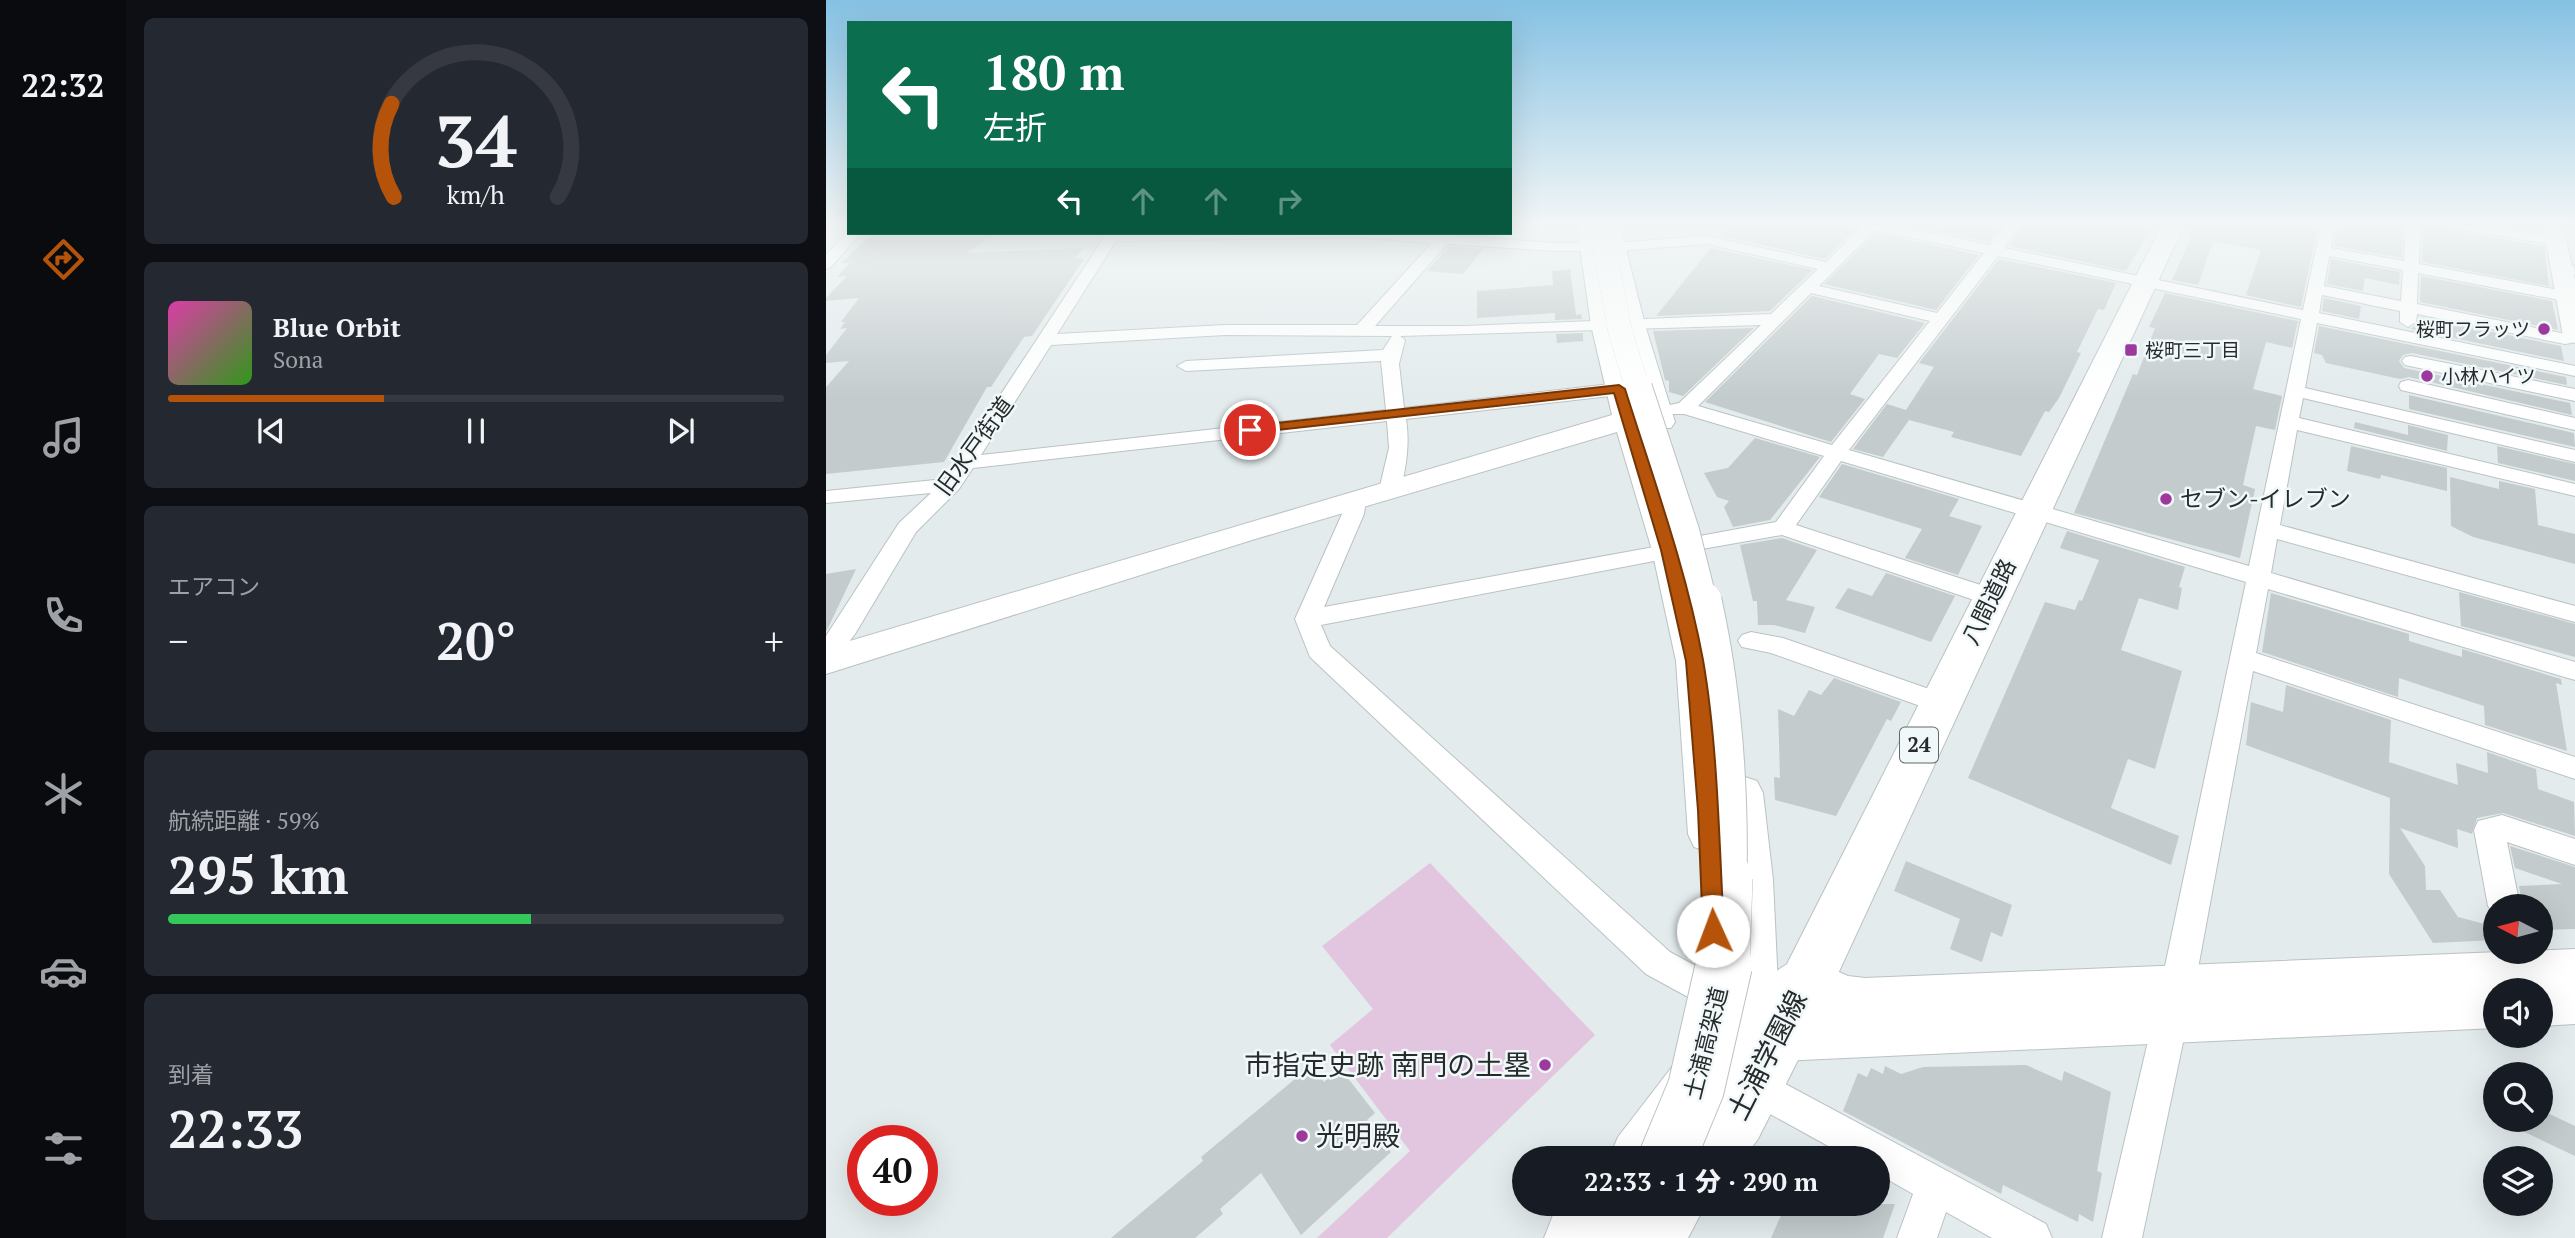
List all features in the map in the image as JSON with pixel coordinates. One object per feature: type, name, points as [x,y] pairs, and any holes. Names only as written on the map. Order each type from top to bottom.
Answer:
[{"type":"main road","name":"八間道路","points":[[1805,980],[2145,283]]},
{"type":"main road","name":"土浦高架道","points":[[1673,1146],[1691,1107],[1702,1068],[1716,978]]},
{"type":"main road","name":"土浦学園線","points":[[1716,1146],[1737,1118],[1763,1047],[1805,980]]},
{"type":"main road","name":"土浦学園線","points":[[1648,1146],[1732,1035],[1763,1047]]},
{"type":"main road","points":[[1576,1238],[1594,1216]]},
{"type":"main road","points":[[1613,1238],[1629,1216]]},
{"type":"main road","points":[[1649,1238],[1666,1216]]},
{"type":"street","name":"旧水戸街道","points":[[826,654],[846,628],[907,528],[952,485],[1048,340],[1051,329],[1081,283]]},
{"type":"street","points":[[1363,329],[1404,283]]},
{"type":"street","points":[[1602,283],[1603,325],[1647,407],[1702,542],[1726,646],[1751,880],[1763,1047]]},
{"type":"street","name":"土浦高架道","points":[[1610,283],[1622,342],[1692,558],[1711,648],[1720,724],[1729,878],[1716,978]]},
{"type":"street","points":[[1618,283],[1633,325],[1668,550],[1694,661],[1708,810],[1716,978],[1690,1090]]},
{"type":"street","points":[[826,662],[1390,490],[1647,407],[1776,319],[1814,283]]},
{"type":"street","points":[[1783,528],[1837,452],[1970,283]]},
{"type":"street","points":[[2149,283],[2575,371]]},
{"type":"street","points":[[2122,1238],[2174,1005],[2317,283]]},
{"type":"street","points":[[2408,333],[2410,283]]},
{"type":"street","points":[[2316,289],[2570,337],[2571,297],[2495,283]]},
{"type":"street","points":[[1809,288],[1942,318]]},
{"type":"street","points":[[1048,340],[1225,330],[1465,331],[1776,319]]},
{"type":"street","points":[[1390,490],[1399,446],[1398,414],[1387,365],[1401,330]]},
{"type":"street","points":[[1186,366],[1390,355]]},
{"type":"street","points":[[2411,361],[2575,395]]},
{"type":"street","points":[[2408,386],[2575,424]]},
{"type":"street","points":[[2296,391],[2575,456]]},
{"type":"street","points":[[967,463],[1398,414],[1647,407],[1837,452],[2575,671]]},
{"type":"street","points":[[2290,422],[2575,490]]},
{"type":"street","points":[[826,496],[952,485]]},
{"type":"street","points":[[1355,500],[1353,514],[1329,563],[1307,619],[1320,651],[1658,963],[1716,978],[1763,1047],[1936,1187],[2032,1238]]},
{"type":"street","points":[[1702,542],[1783,528],[1991,597]]},
{"type":"street","points":[[2268,529],[2575,614]]},
{"type":"street","points":[[1307,619],[1654,554]]},
{"type":"street","points":[[1751,641],[1774,644],[1940,703]]},
{"type":"street","points":[[2242,658],[2575,768]]},
{"type":"street","points":[[2502,894],[2489,830],[2502,828],[2575,852]]},
{"type":"street","points":[[2543,978],[2575,972]]},
{"type":"street","points":[[1805,980],[1843,999],[1865,1002],[2174,1005]]},
{"type":"street","points":[[1763,1047],[2174,1005],[2483,985]]},
{"type":"street","points":[[2553,994],[2575,1000]]},
{"type":"street","points":[[1917,1238],[1936,1187]]},
{"type":"shaded area","points":[[1430,863],[1595,1035],[1387,1238],[1317,1238],[1410,1151],[1330,1045],[1373,1009],[1322,946]]},
{"type":"building","points":[[841,283],[1068,283],[1032,336],[1024,337],[991,387],[987,387],[944,462],[826,474],[826,387],[849,361],[826,363],[826,355],[847,328],[840,329],[845,322],[841,322],[859,298],[826,301]]},
{"type":"building","points":[[1553,283],[1572,283],[1576,315],[1581,314],[1582,319],[1555,320],[1555,313],[1477,318],[1477,291],[1553,285]]},
{"type":"building","points":[[1683,283],[1800,283],[1770,311],[1656,316]]},
{"type":"building","points":[[1825,283],[1957,283],[1936,310]]},
{"type":"building","points":[[1981,283],[2116,283],[2104,310],[2098,309],[2059,398],[2049,412],[2045,411],[2021,456],[1951,437],[1954,432],[1909,420],[1883,457],[1853,449],[1887,404],[1906,410],[1934,367],[1919,363]]},
{"type":"building","points":[[2250,283],[2306,283],[2301,307],[2246,295]]},
{"type":"building","points":[[2327,283],[2364,283],[2363,291]]},
{"type":"building","points":[[2421,283],[2456,283],[2552,301],[2558,330],[2420,302]]},
{"type":"building","points":[[2165,293],[2298,321],[2292,348],[2266,342],[2253,389],[2282,396],[2275,430],[2256,426],[2243,485],[2255,489],[2240,558],[2074,513],[2133,374],[2137,375],[2155,328],[2149,327]]},
{"type":"building","points":[[1812,296],[1925,323],[1897,358],[1879,354],[1850,394],[1865,399],[1831,442],[1705,402]]},
{"type":"building","points":[[2324,298],[2361,306],[2359,319],[2322,311]]},
{"type":"building","points":[[2419,317],[2561,346],[2564,361],[2411,329],[2417,324]]},
{"type":"building","points":[[2319,326],[2566,377],[2567,385],[2412,353],[2403,355],[2399,361],[2404,368],[2570,403],[2572,415],[2409,377],[2400,379],[2326,363],[2322,355],[2314,353]]},
{"type":"building","points":[[1754,328],[1683,396],[1669,392],[1669,381],[1665,380],[1653,331]]},
{"type":"building","points":[[1583,333],[1583,341],[1557,343],[1556,334]]},
{"type":"building","points":[[2409,395],[2574,433],[2575,447],[2409,409]]},
{"type":"building","points":[[2355,422],[2408,435],[2408,425],[2448,435],[2447,451],[2354,428]]},
{"type":"building","points":[[1755,438],[1820,457],[1770,520],[1733,527],[1724,507],[1729,501],[1717,497],[1704,473],[1728,468]]},
{"type":"building","points":[[2351,446],[2447,468],[2447,491],[2381,475],[2380,479],[2347,471]]},
{"type":"building","points":[[2497,446],[2575,464],[2575,481],[2498,463]]},
{"type":"building","points":[[1842,464],[1959,499],[1949,516],[1982,526],[1958,575],[1905,558],[1922,529],[1819,497]]},
{"type":"building","points":[[2450,477],[2499,489],[2499,481],[2535,489],[2538,525],[2575,534],[2575,564],[2473,537],[2451,526]]},
{"type":"building","points":[[2067,531],[2185,567],[2179,587],[2182,588],[2178,610],[2139,598],[2121,650],[2182,671],[2155,769],[2128,759],[2111,808],[2179,836],[2171,865],[1968,778],[2045,602],[2075,610],[2079,600],[2082,601],[2099,560],[2060,548]]},
{"type":"building","points":[[1782,538],[1817,550],[1786,600],[1815,607],[1805,633],[1774,625],[1758,625],[1757,601],[1753,601],[1740,545]]},
{"type":"building","points":[[856,569],[827,630],[826,631],[826,574]]},
{"type":"building","points":[[1886,573],[1955,596],[1931,642],[1835,608],[1848,588],[1872,596]]},
{"type":"building","points":[[2459,592],[2575,624],[2575,657],[2461,626]]},
{"type":"building","points":[[2271,593],[2409,634],[2409,641],[2462,657],[2462,649],[2561,679],[2562,685],[2556,683],[2567,751],[2485,725],[2484,706],[2399,678],[2398,697],[2262,652]]},
{"type":"building","points":[[1834,678],[1901,702],[1891,721],[1887,719],[1836,816],[1775,800],[1774,777],[1780,778],[1778,709],[1794,716],[1809,690],[1821,695]]},
{"type":"building","points":[[2286,685],[2391,720],[2389,762],[2458,785],[2456,763],[2488,773],[2487,752],[2536,769],[2538,789],[2574,802],[2575,836],[2503,813],[2477,818],[2472,834],[2457,829],[2458,848],[2400,828],[2425,866],[2426,890],[2440,890],[2458,917],[2483,924],[2483,941],[2433,943],[2389,874],[2390,798],[2246,745],[2251,702],[2283,712]]},
{"type":"building","points":[[2510,846],[2575,867],[2575,929],[2553,930],[2553,894],[2520,894],[2519,886],[2562,884],[2515,868]]},
{"type":"building","points":[[1906,861],[2012,905],[2002,937],[1991,932],[1982,962],[1950,949],[1960,919],[1894,891]]},
{"type":"building","name":"光明殿","points":[[1312,1065],[1324,1082],[1340,1068],[1375,1113],[1367,1120],[1391,1152],[1301,1235],[1261,1173],[1220,1209],[1223,1214],[1195,1238],[1111,1238],[1203,1161],[1201,1157]]},
{"type":"building","points":[[2026,1065],[2062,1081],[2064,1071],[2111,1092],[2097,1171],[2102,1173],[2093,1222],[2079,1214],[2078,1222],[2003,1185],[2001,1194],[1843,1111],[1858,1073],[1867,1077],[1871,1068],[1883,1074],[1885,1066],[1901,1074],[1923,1067]]},
{"type":"building","points":[[2553,1116],[2575,1126],[2575,1156],[2524,1132],[2553,1132]]},
{"type":"building","points":[[1890,1204],[1895,1204],[1883,1238],[1771,1238],[1781,1216],[1890,1216]]},
{"type":"place","name":"桜町フラッツ","points":[[2544,329]]},
{"type":"place","name":"桜町三丁目","points":[[2131,350]]},
{"type":"place","name":"小林ハイツ","points":[[2427,376]]},
{"type":"place","name":"セブン-イレブン","points":[[2166,499]]},
{"type":"place","name":"市指定史跡 南門の土塁","points":[[1545,1065]]},
{"type":"place","name":"光明殿","points":[[1302,1136]]},
{"type":"route","points":[[1250,430],[1619,389],[1668,550],[1694,661],[1708,810],[1713,931]]}]
